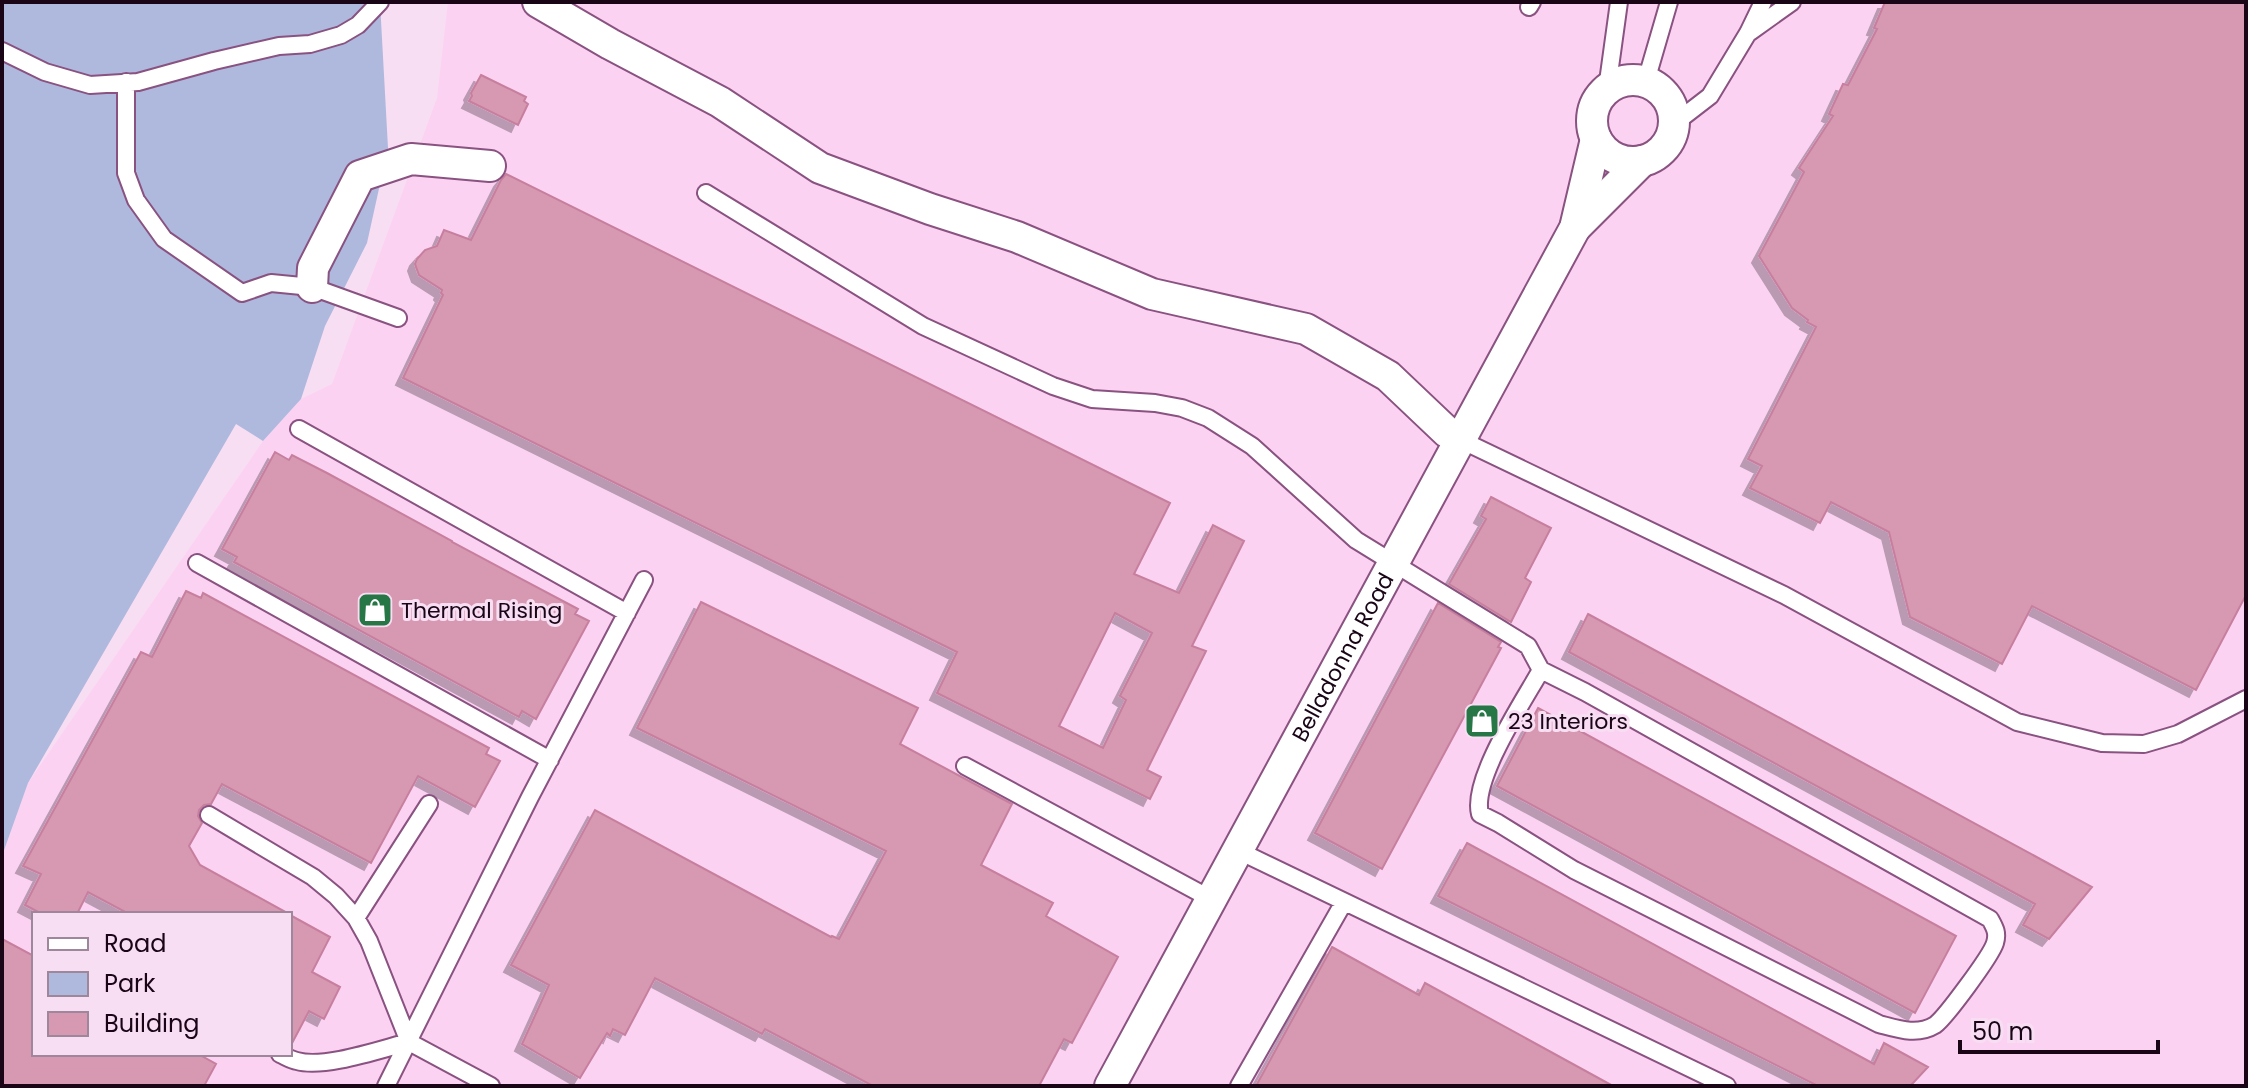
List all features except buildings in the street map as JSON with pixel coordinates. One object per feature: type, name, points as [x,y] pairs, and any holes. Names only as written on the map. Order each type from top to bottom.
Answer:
[{"type":"street","points":[[538,2],[720,102],[820,168],[1017,237],[1152,294],[1306,329],[1388,376],[1447,432],[1461,440]]},
{"type":"street","points":[[1607,89],[1632,79],[1646,81],[1668,97],[1674,109],[1675,123]]},
{"type":"street","name":"Belladonna Road","points":[[1110,1086],[1575,228],[1596,139],[1592,125],[1593,112],[1598,99],[1607,89]]},
{"type":"street","name":"Belladonna Road","points":[[1575,228],[1642,161],[1655,157],[1665,148],[1675,123]]},
{"type":"street","points":[[1596,139],[1615,158],[1628,162],[1642,161]]},
{"type":"street","points":[[312,287],[313,268],[360,176],[411,159],[490,166]]},
{"type":"lane","points":[[2,51],[45,72],[90,85],[138,82],[214,61],[279,46],[310,44],[341,35],[358,25],[380,2]]},
{"type":"lane","points":[[1607,89],[1619,2]]},
{"type":"lane","points":[[1646,81],[1669,2]]},
{"type":"lane","points":[[1675,123],[1710,96],[1763,2]]},
{"type":"lane","points":[[1748,33],[1792,2]]},
{"type":"lane","points":[[126,82],[126,173],[136,200],[164,239],[242,293],[271,283],[312,287],[398,318]]},
{"type":"lane","points":[[706,193],[923,326],[1053,386],[1092,399],[1155,403],[1182,408],[1208,418],[1252,446],[1356,540],[1528,646],[1541,670],[1990,919],[1996,931],[1989,957],[1937,1024],[1917,1032],[1879,1024],[1574,870],[1480,814],[1479,792],[1486,771],[1541,670]]},
{"type":"lane","points":[[299,429],[627,613]]},
{"type":"lane","points":[[1461,440],[1784,595],[2017,722],[2102,743],[2144,744],[2178,734],[2246,699]]},
{"type":"lane","points":[[197,563],[550,760]]},
{"type":"lane","points":[[386,1086],[644,580]]},
{"type":"lane","points":[[965,766],[1211,899]]},
{"type":"lane","points":[[356,918],[429,804]]},
{"type":"lane","points":[[209,815],[313,877],[336,896],[356,918],[369,941],[409,1042],[491,1086]]},
{"type":"lane","points":[[1237,850],[1727,1086]]},
{"type":"lane","points":[[1239,1086],[1344,902]]},
{"type":"lane","points":[[285,1056],[299,1062],[319,1062],[409,1042]]},
{"type":"shaded area","points":[[448,2],[2246,2],[2246,1086],[2,1086],[2,856],[28,783],[263,441],[301,399],[332,384],[437,98]]},
{"type":"green space","points":[[2,2],[380,2],[388,148],[367,243],[325,326],[301,399],[263,441],[236,424],[28,783],[2,856]]},
{"type":"place","name":"Thermal Rising","points":[[375,610]]},
{"type":"place","name":"23 Interiors","points":[[1482,721]]}]
